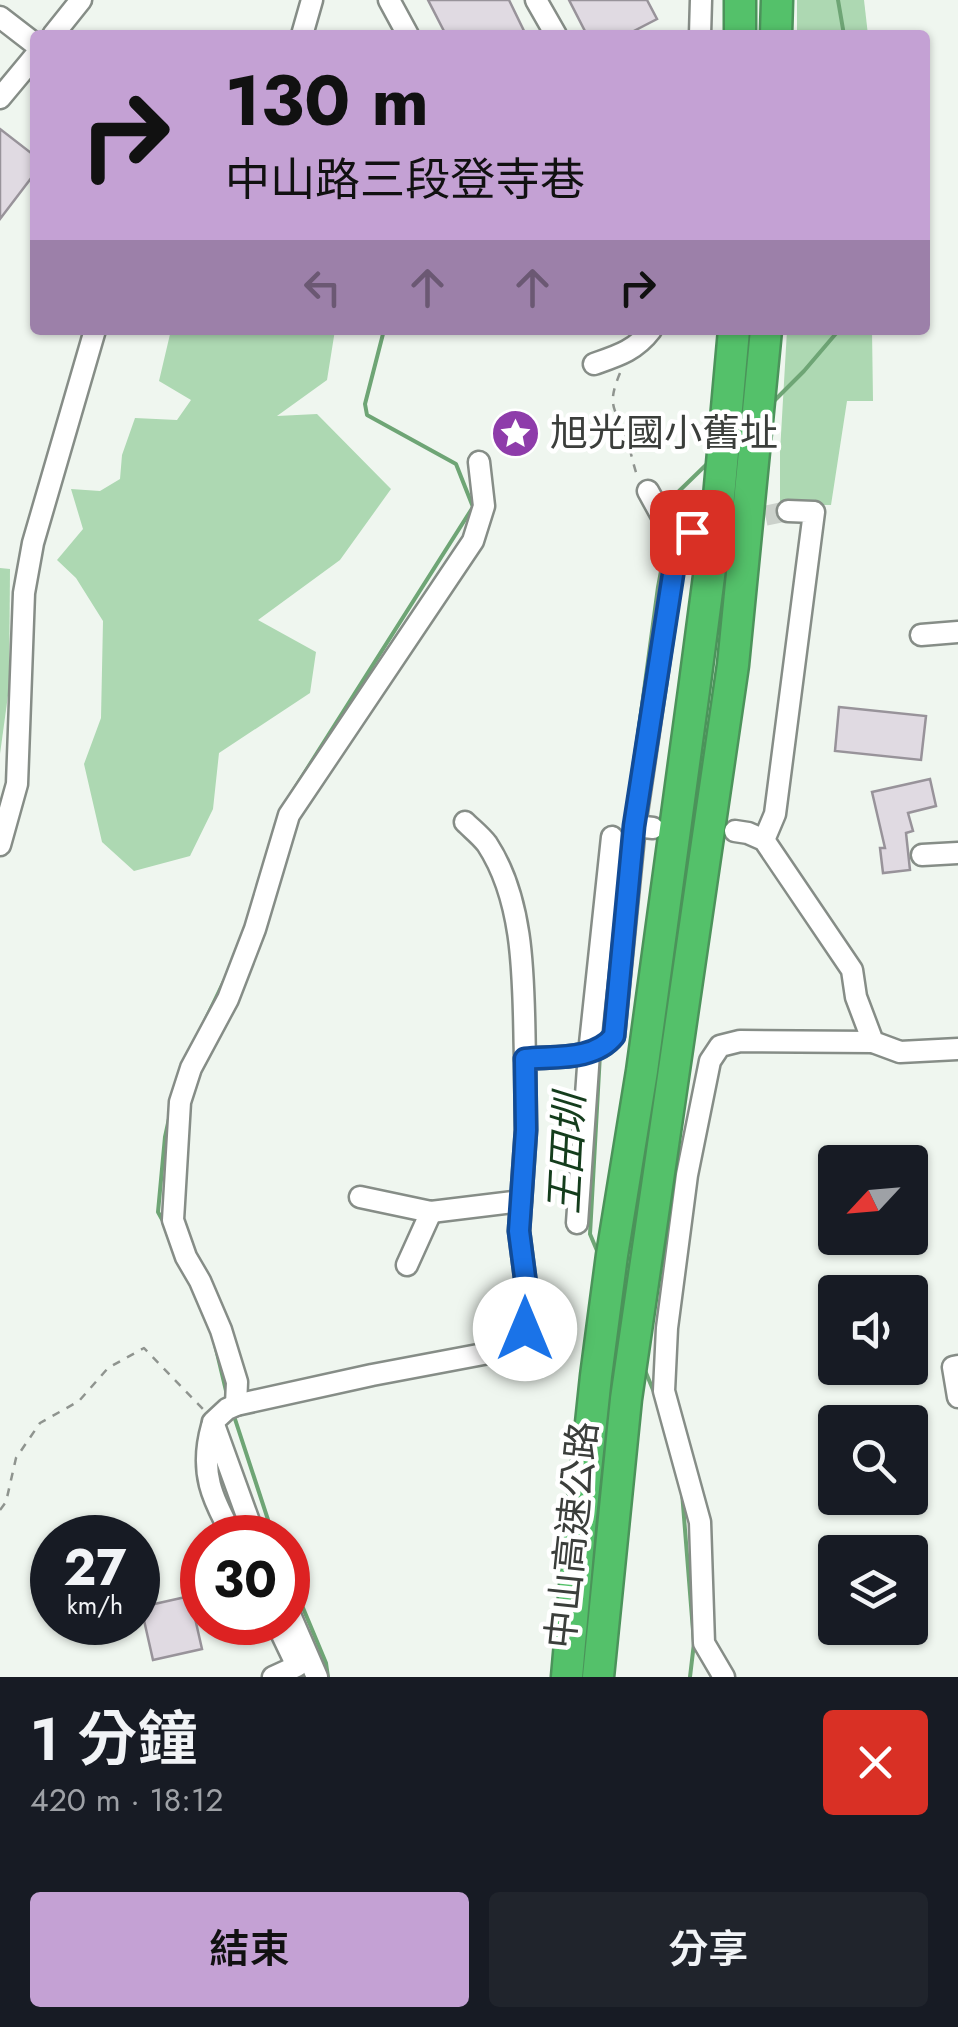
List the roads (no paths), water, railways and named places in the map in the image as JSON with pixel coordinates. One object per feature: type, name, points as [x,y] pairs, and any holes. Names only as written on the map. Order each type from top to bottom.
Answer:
[{"type":"highway","points":[[740,0],[740,30]]},
{"type":"highway","points":[[776,30],[777,0]]},
{"type":"highway","name":"中山高速公路","points":[[567,1677],[596,1376],[642,1071],[718,508],[734,335]]},
{"type":"highway","name":"中山高速公路","points":[[598,1677],[626,1399],[732,665],[765,335]]},
{"type":"street","points":[[57,30],[81,0]]},
{"type":"street","points":[[303,30],[312,0]]},
{"type":"street","points":[[390,0],[405,30]]},
{"type":"street","points":[[536,0],[553,30]]},
{"type":"street","points":[[700,30],[701,0]]},
{"type":"street","points":[[0,16],[30,40]]},
{"type":"street","points":[[0,98],[30,62]]},
{"type":"street","points":[[0,845],[17,784],[24,593],[33,543],[94,335]]},
{"type":"street","points":[[594,364],[627,353],[646,335]]},
{"type":"street","points":[[221,1515],[208,1483],[208,1439],[237,1382],[222,1330],[172,1220],[180,1102],[192,1068],[228,999],[255,929],[289,815],[473,541],[484,506],[479,462]]},
{"type":"street","points":[[525,1059],[589,1053],[614,1036],[644,827],[676,555],[680,542],[692,532],[670,531],[648,491]]},
{"type":"street","points":[[764,840],[775,814],[814,512],[788,510]]},
{"type":"street","points":[[921,635],[958,632]]},
{"type":"street","points":[[225,1412],[372,1375],[494,1352],[518,1339],[525,1329],[529,1308],[519,1231],[526,1130],[522,963],[514,910],[500,871],[486,842],[465,822]]},
{"type":"street","points":[[735,832],[764,840],[852,970],[856,997],[872,1042]]},
{"type":"street","points":[[577,1223],[589,1053],[612,837]]},
{"type":"street","points":[[922,855],[958,852]]},
{"type":"street","points":[[724,1677],[704,1643],[700,1522],[664,1391],[667,1328],[687,1174],[710,1061],[720,1046],[740,1041],[872,1042],[900,1052],[958,1050]]},
{"type":"street","points":[[360,1197],[431,1212],[521,1201]]},
{"type":"street","points":[[408,1265],[431,1212]]},
{"type":"street","points":[[958,1366],[953,1367],[958,1397]]},
{"type":"street","points":[[225,1412],[250,1515]]},
{"type":"street","points":[[274,1677],[297,1666],[287,1645]]},
{"type":"street","points":[[303,1645],[317,1677]]},
{"type":"waterway","name":"王田圳","points":[[838,0],[843,30]]},
{"type":"waterway","points":[[291,794],[473,507],[456,464],[367,415],[365,404],[383,335]]},
{"type":"waterway","name":"王田圳","points":[[773,402],[835,335]]},
{"type":"waterway","name":"王田圳","points":[[672,515],[676,494],[708,463]]},
{"type":"waterway","name":"王田圳","points":[[613,920],[667,539]]},
{"type":"waterway","points":[[200,1031],[224,981]]},
{"type":"waterway","name":"王田圳","points":[[598,1253],[590,1234],[600,1054]]},
{"type":"waterway","points":[[164,1223],[158,1212],[170,1114]]},
{"type":"waterway","points":[[213,1336],[227,1395]]},
{"type":"waterway","name":"王田圳","points":[[644,1368],[656,1397]]},
{"type":"waterway","points":[[233,1413],[266,1515]]},
{"type":"waterway","name":"王田圳","points":[[682,1492],[694,1643],[690,1677]]},
{"type":"waterway","points":[[310,1625],[328,1677]]},
{"type":"tunnel","points":[[736,522],[788,511]]},
{"type":"place","name":"旭光國小舊址","points":[[515,433]]}]
